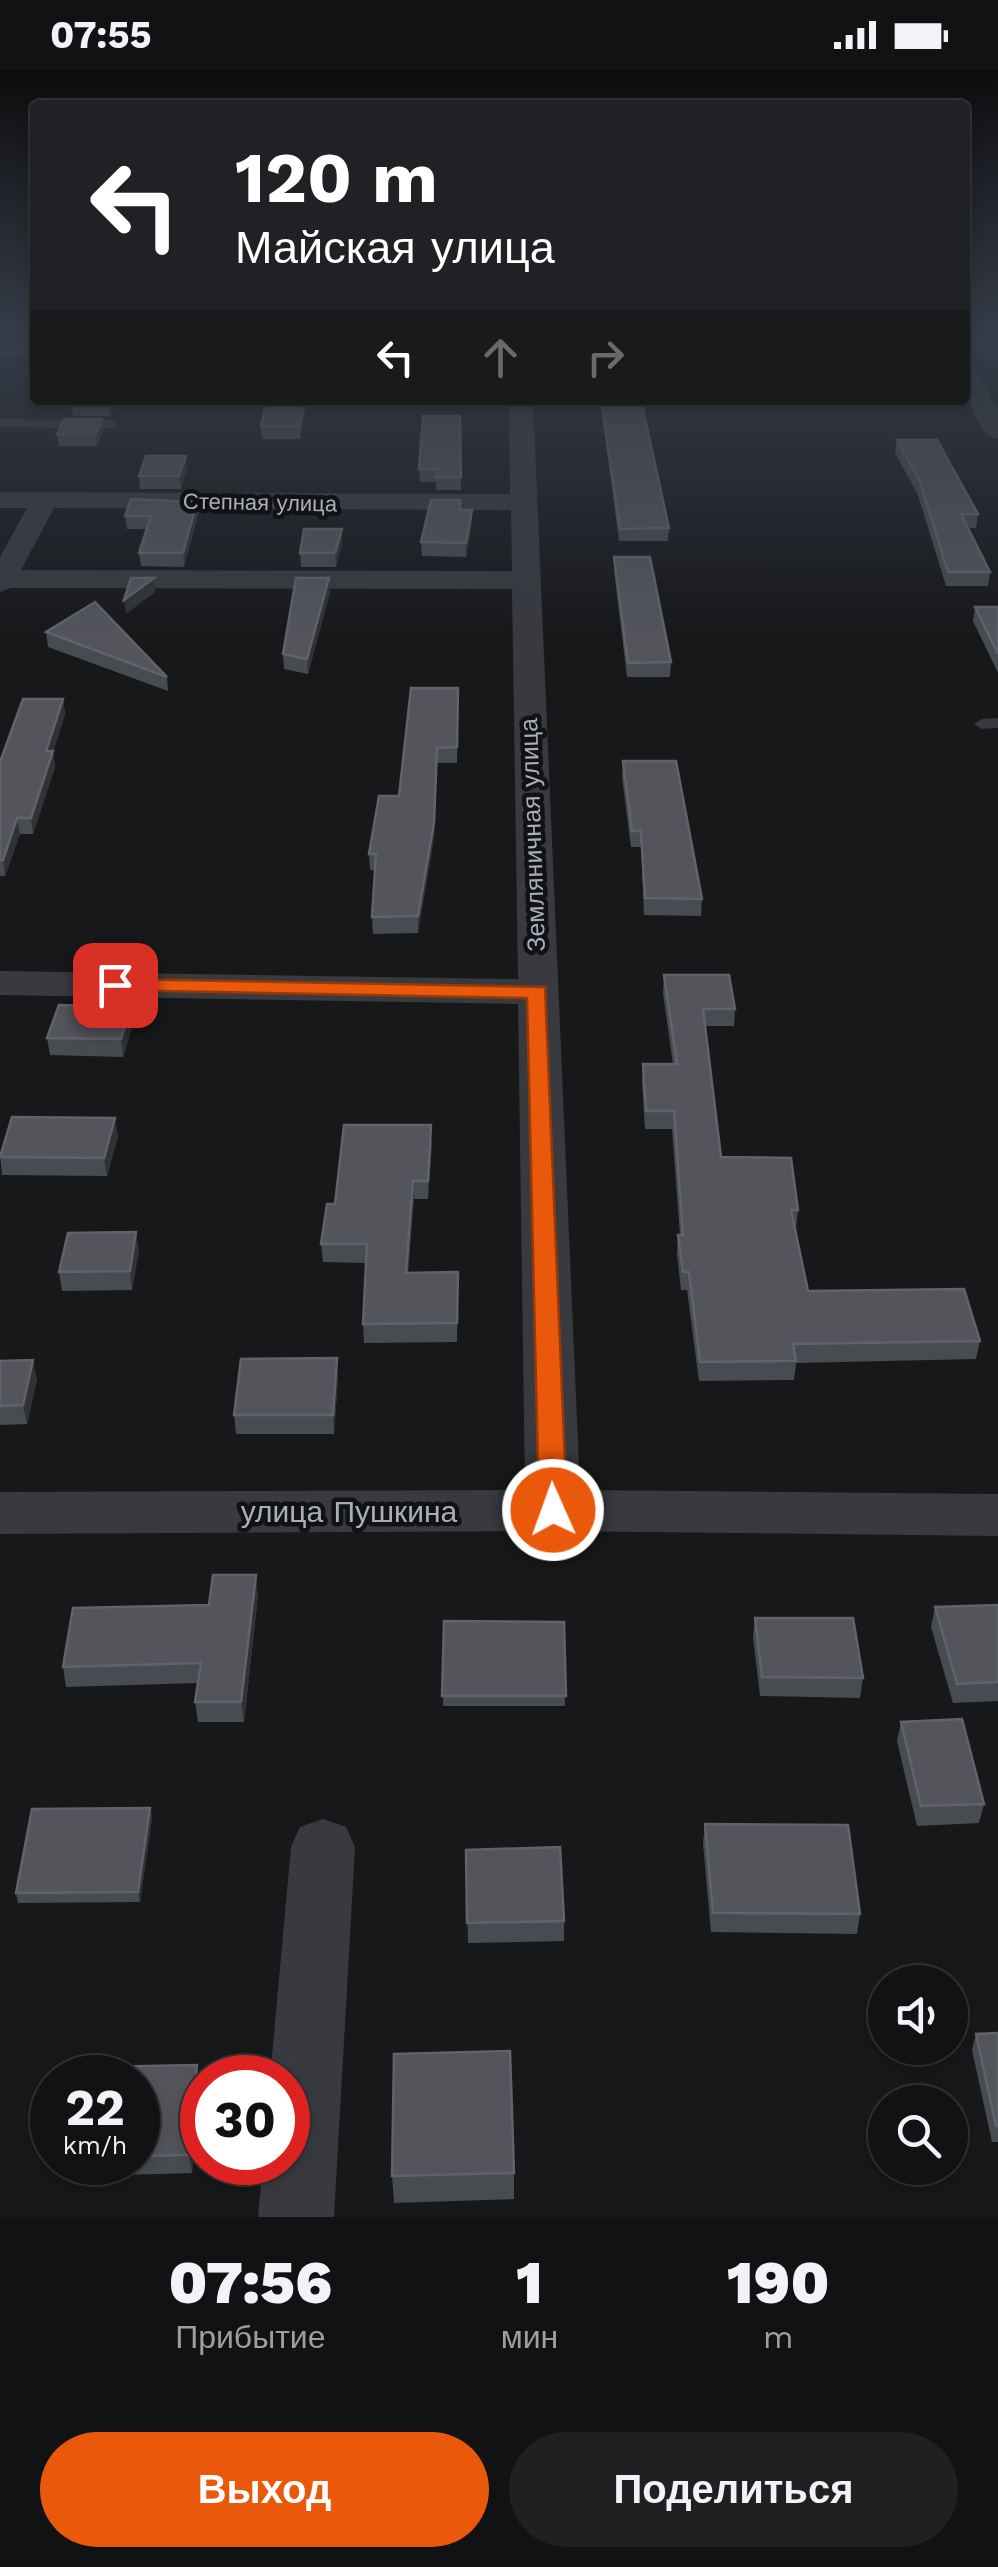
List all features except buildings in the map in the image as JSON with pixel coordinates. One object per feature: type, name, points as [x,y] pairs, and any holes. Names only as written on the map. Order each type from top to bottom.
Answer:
[{"type":"street","name":"Земляничная улица","points":[[521,436],[553,1510]]},
{"type":"street","name":"Степная улица","points":[[0,500],[520,502]]},
{"type":"street","points":[[45,500],[1,580],[524,580]]},
{"type":"street","points":[[0,984],[538,992]]},
{"type":"street","name":"улица Пушкина","points":[[0,1513],[553,1510],[998,1515]]},
{"type":"street","points":[[296,2217],[322,1847]]},
{"type":"route","points":[[115,985],[538,992],[553,1510]]}]
